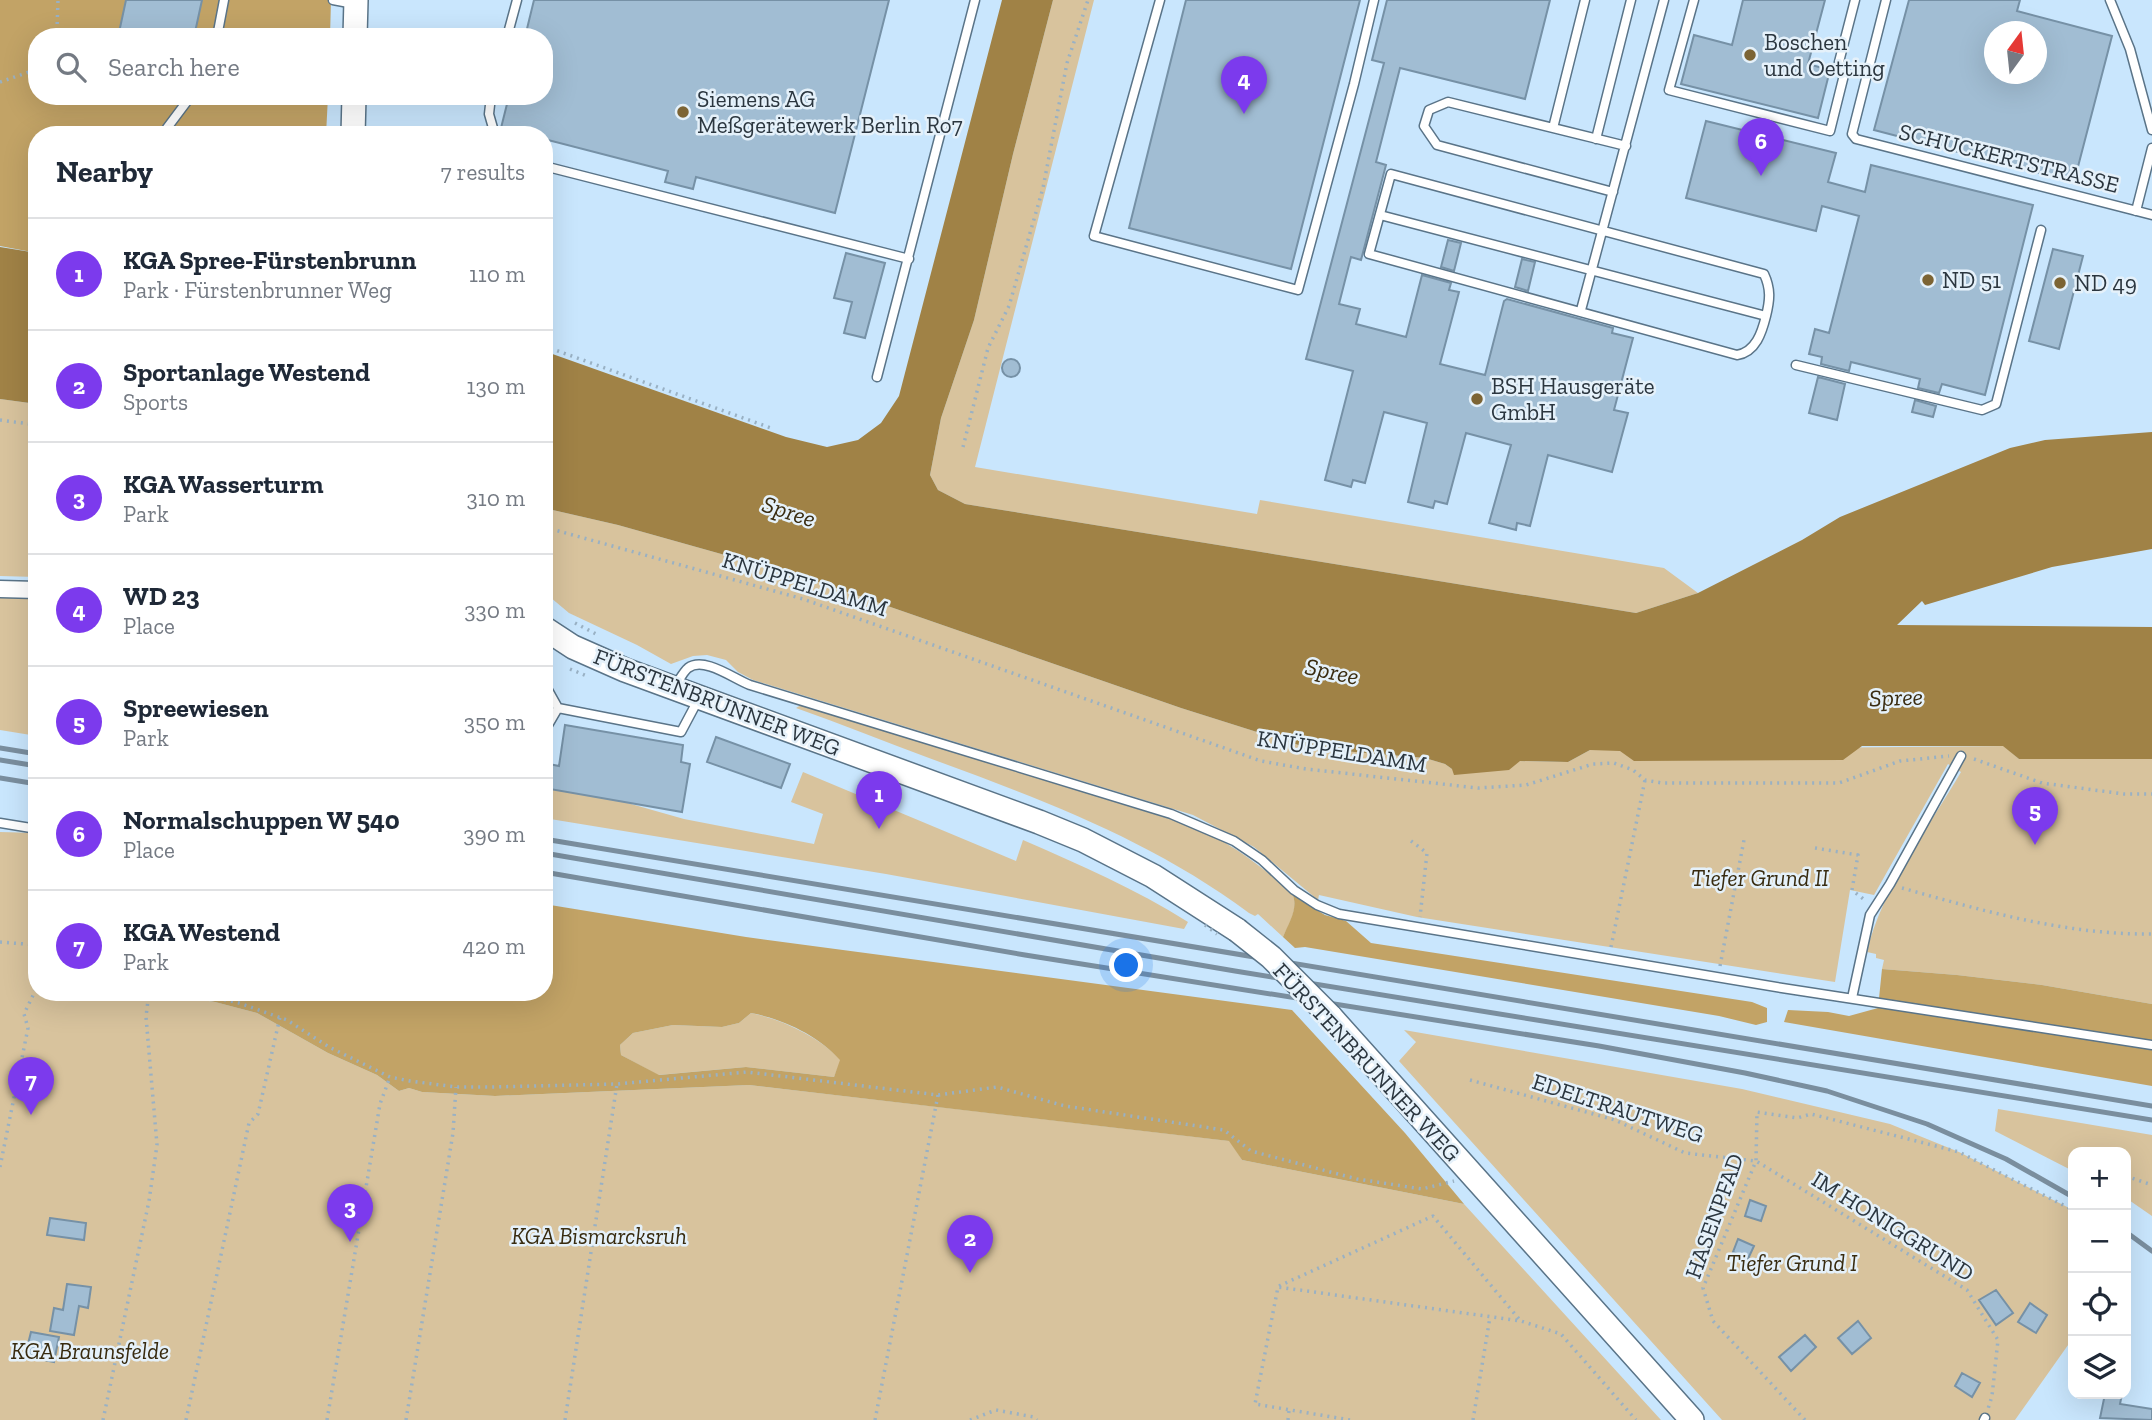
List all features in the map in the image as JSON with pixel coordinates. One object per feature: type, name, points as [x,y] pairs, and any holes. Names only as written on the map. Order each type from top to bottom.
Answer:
[{"type":"main road","points":[[348,1],[353,28]]},
{"type":"main road","points":[[353,126],[354,105]]},
{"type":"main road","name":"FÜRSTENBRUNNER WEG","points":[[553,634],[594,657],[674,689],[969,795],[1072,836],[1153,876],[1237,930],[1271,957],[1331,1016],[1472,1177],[1692,1420]]},
{"type":"street","points":[[0,589],[28,590]]},
{"type":"lane","points":[[219,28],[224,0]]},
{"type":"lane","points":[[509,28],[516,0]]},
{"type":"lane","points":[[877,377],[975,0]]},
{"type":"lane","points":[[1160,0],[1094,236],[1298,290],[1374,0]]},
{"type":"lane","points":[[1553,128],[1585,0]]},
{"type":"lane","points":[[1596,139],[1631,0]]},
{"type":"lane","points":[[1581,310],[1664,0]]},
{"type":"lane","points":[[1694,0],[1670,90],[1830,131],[1845,71],[1839,62],[1855,0]]},
{"type":"lane","name":"SCHUCKERTSTRASSE","points":[[1886,0],[1852,134],[1856,139],[2152,215]]},
{"type":"lane","points":[[2110,0],[2130,49],[2152,130]]},
{"type":"lane","points":[[1613,192],[1437,145],[1424,126],[1429,110],[1448,102],[1626,146]]},
{"type":"lane","points":[[168,126],[184,105]]},
{"type":"lane","points":[[490,105],[492,126]]},
{"type":"lane","points":[[2136,211],[2152,148]]},
{"type":"lane","points":[[553,168],[909,259]]},
{"type":"lane","points":[[1391,174],[1764,274],[1770,298],[1761,337],[1745,354],[1737,355],[1581,310],[1369,254],[1380,215],[1391,174]]},
{"type":"lane","points":[[1380,215],[1766,316]]},
{"type":"lane","points":[[1796,365],[1982,410],[1996,404],[2041,230]]},
{"type":"lane","points":[[674,689],[687,669],[694,665],[712,666],[750,685],[1171,814],[1234,841],[1262,860],[1294,890],[1317,905],[1339,914],[1852,999],[2152,1045]]},
{"type":"lane","points":[[553,699],[558,708],[681,732],[699,698]]},
{"type":"lane","points":[[553,717],[558,708]]},
{"type":"lane","points":[[1852,999],[1870,915],[1961,756]]},
{"type":"lane","points":[[0,823],[28,828]]},
{"type":"path","points":[[57,28],[58,0]]},
{"type":"path","points":[[962,447],[988,348],[1009,306],[1039,201],[1067,63],[1088,0]]},
{"type":"path","points":[[0,82],[28,72]]},
{"type":"path","points":[[553,349],[729,410],[771,428]]},
{"type":"path","points":[[0,420],[28,424]]},
{"type":"path","name":"KNÜPPELDAMM","points":[[553,530],[803,599],[1261,761],[1306,769],[1478,788],[1526,785],[1593,764],[1614,763],[1633,770],[1645,780],[1662,783],[1839,783],[1900,761],[1936,755],[1981,760],[2042,783],[2124,794],[2152,794]]},
{"type":"path","points":[[1609,959],[1645,780]]},
{"type":"path","points":[[1717,977],[1744,840]]},
{"type":"path","points":[[1411,841],[1424,849],[1428,858],[1418,927]]},
{"type":"path","points":[[1815,848],[1857,855],[1852,890],[1875,908]]},
{"type":"path","points":[[1890,884],[1992,914],[2057,927],[2152,934]]},
{"type":"path","points":[[0,944],[28,945]]},
{"type":"path","points":[[0,1167],[28,1028],[24,1014],[30,1001]]},
{"type":"path","points":[[103,1420],[149,1201],[157,1145],[146,1017],[148,1001]]},
{"type":"path","points":[[230,1001],[280,1017],[329,1047],[390,1077],[456,1087],[617,1084],[747,1072],[939,1095],[997,1087],[1065,1106],[1223,1130],[1251,1151],[1357,1179],[1422,1189],[1472,1177]]},
{"type":"path","points":[[186,1420],[249,1123],[258,1114],[280,1017]]},
{"type":"path","points":[[327,1420],[380,1104],[390,1077]]},
{"type":"path","name":"EDELTRAUTWEG","points":[[1470,1080],[1615,1120],[1685,1153],[1756,1161]]},
{"type":"path","points":[[565,1420],[617,1084]]},
{"type":"path","points":[[406,1420],[453,1133],[456,1087]]},
{"type":"path","points":[[875,1420],[939,1095]]},
{"type":"path","name":"HASENPFAD","points":[[1805,1420],[1713,1321],[1703,1288],[1756,1161],[1757,1112],[1797,1118],[1811,1114],[1959,1152],[2068,1207]]},
{"type":"path","name":"IM HONIGGRUND","points":[[1756,1161],[1967,1290],[1998,1340],[1992,1396],[1985,1419]]},
{"type":"path","points":[[2131,1178],[2152,1185]]},
{"type":"path","points":[[1278,1287],[1433,1216],[1521,1321]]},
{"type":"path","points":[[1278,1287],[1521,1321],[1561,1334],[1636,1420]]},
{"type":"path","points":[[1278,1287],[1255,1404],[1350,1420]]},
{"type":"path","points":[[1473,1420],[1490,1317]]},
{"type":"path","points":[[970,1420],[996,1410],[1034,1417],[1037,1420]]},
{"type":"path","points":[[1288,1420],[1289,1410]]},
{"type":"green space","points":[[1053,0],[1094,0],[975,467],[1257,514],[1260,500],[1664,568],[1698,593],[1636,613],[965,504],[938,490],[930,475],[941,418],[974,320]]},
{"type":"green space","points":[[0,399],[28,403],[28,577],[0,576]]},
{"type":"green space","name":"Tiefer Grund II","points":[[553,510],[618,525],[807,578],[1181,708],[1308,748],[1425,758],[1452,769],[1520,761],[1568,762],[1590,750],[2004,746],[2019,759],[2152,759],[2152,1004],[2042,985],[1882,969],[1884,960],[1867,952],[1894,882],[1961,772],[1948,764],[1874,895],[1850,890],[1835,982],[1417,917],[1319,895],[1318,900],[1254,847],[1193,815],[753,680],[738,672],[726,660],[707,655],[693,656],[671,664],[569,613],[553,600]]},
{"type":"green space","points":[[0,597],[28,598],[28,735],[0,730]]},
{"type":"green space","points":[[801,705],[1170,819],[1206,833],[1249,858],[1292,893],[1295,904],[1293,915],[1283,937],[1258,914],[1255,916],[1249,913],[1212,887],[1135,843],[1055,806],[796,708]]},
{"type":"green space","points":[[803,772],[1016,861],[1023,840],[1128,888],[1188,922],[1184,929],[886,874],[553,819],[553,790],[624,802],[684,819],[814,844],[823,814],[791,802]]},
{"type":"green space","points":[[0,832],[28,833],[28,1001],[215,1002],[257,1013],[328,1053],[377,1075],[399,1091],[409,1088],[422,1092],[495,1096],[749,1085],[1230,1141],[1242,1160],[1464,1204],[1661,1420],[0,1420]]},
{"type":"green space","points":[[751,1013],[811,1036],[832,1051],[841,1060],[834,1077],[746,1067],[658,1075],[621,1055],[620,1045],[633,1033],[673,1025],[722,1027],[739,1023]]},
{"type":"green space","name":"Tiefer Grund I","points":[[1404,1030],[1742,1089],[1890,1124],[1959,1152],[2068,1207],[2068,1345],[2015,1420],[1722,1420],[1399,1061],[1416,1042]]},
{"type":"green space","points":[[1998,1109],[2152,1135],[2152,1216],[2131,1201],[2131,1147],[2068,1147],[2068,1168],[1995,1131]]},
{"type":"shaded area","points":[[0,0],[331,0],[330,28],[28,28],[28,105],[328,105],[326,126],[28,126],[28,251],[0,246]]},
{"type":"shaded area","points":[[1292,893],[1325,915],[1346,921],[1371,943],[1752,1002],[1767,1008],[1767,1022],[1756,1025],[1719,1016],[1305,947],[1295,948],[1283,937],[1294,910]]},
{"type":"shaded area","points":[[553,905],[746,937],[1292,1010],[1405,1133],[1464,1204],[1242,1160],[1229,1141],[749,1085],[495,1096],[422,1092],[409,1088],[399,1091],[377,1075],[328,1053],[257,1013],[210,1001],[553,1001]],"holes":[[[751,1013],[788,1024],[822,1043],[840,1060],[834,1077],[746,1067],[659,1075],[621,1055],[620,1045],[633,1033],[673,1025],[722,1027],[739,1023]]]},
{"type":"shaded area","points":[[1882,969],[2042,985],[2152,1004],[2152,1086],[1784,1022],[1788,1010],[1849,1016],[1878,1008]]},
{"type":"water","name":"Spree","points":[[1002,0],[1053,0],[974,320],[941,418],[930,475],[938,490],[965,504],[1636,613],[1698,593],[1802,540],[1840,517],[2010,448],[2045,440],[2152,432],[2152,549],[2052,567],[1925,605],[1922,601],[1897,625],[2152,627],[2152,759],[2019,759],[2003,746],[1862,746],[1843,760],[1634,761],[1620,751],[1590,750],[1568,762],[1520,761],[1509,770],[1454,775],[1452,769],[1445,764],[1425,758],[1308,748],[1181,708],[807,578],[618,525],[553,510],[553,354],[786,437],[827,447],[858,440],[881,423],[899,396]]},
{"type":"water","points":[[0,247],[28,252],[28,403],[0,399]]},
{"type":"building","points":[[126,0],[202,0],[196,28],[120,28]]},
{"type":"building","name":"Siemens AG Meßgerätewerk Berlin Ro7","points":[[534,0],[889,0],[835,213],[696,177],[693,189],[665,182],[668,171],[553,141],[553,126],[502,126],[507,105],[553,105],[553,28],[527,28]]},
{"type":"building","points":[[1186,0],[1360,0],[1291,269],[1129,228]]},
{"type":"building","name":"BSH Hausgeräte GmbH","points":[[1387,0],[1550,0],[1525,99],[1400,68],[1376,162],[1386,165],[1361,260],[1351,257],[1339,304],[1360,309],[1356,324],[1406,337],[1422,275],[1451,283],[1449,290],[1459,292],[1440,364],[1485,375],[1504,301],[1507,299],[1613,328],[1612,333],[1633,338],[1614,410],[1628,413],[1612,472],[1548,455],[1530,526],[1517,523],[1516,530],[1489,523],[1511,445],[1466,433],[1447,504],[1435,501],[1433,508],[1408,502],[1427,423],[1384,412],[1365,483],[1353,480],[1351,487],[1325,480],[1353,371],[1306,359],[1384,63],[1372,60]]},
{"type":"building","name":"Boschen und Oetting","points":[[1743,0],[1825,0],[1808,64],[1830,70],[1818,118],[1681,84],[1694,35],[1732,45]]},
{"type":"building","points":[[1909,0],[2020,0],[2017,11],[2112,36],[2074,182],[1874,130]]},
{"type":"building","name":"ND 51","points":[[1706,121],[1836,153],[1828,182],[1865,192],[1871,165],[2033,205],[1985,395],[1942,384],[1939,393],[1918,388],[1920,379],[1851,362],[1849,371],[1821,364],[1822,357],[1809,354],[1815,329],[1829,333],[1859,216],[1822,206],[1816,231],[1686,198]]},
{"type":"building","points":[[1448,240],[1461,243],[1454,271],[1441,267]]},
{"type":"building","name":"ND 49","points":[[2053,249],[2083,256],[2059,349],[2029,341]]},
{"type":"building","points":[[846,253],[885,263],[865,338],[844,333],[852,302],[834,298]]},
{"type":"building","points":[[1522,259],[1535,262],[1528,291],[1515,287]]},
{"type":"building","points":[[1011,359],[1017,362],[1020,368],[1017,374],[1011,377],[1005,374],[1002,368],[1005,362]]},
{"type":"building","points":[[1818,377],[1845,384],[1837,420],[1809,413]]},
{"type":"building","points":[[1915,400],[1936,406],[1933,417],[1912,412]]},
{"type":"building","points":[[565,725],[683,745],[681,762],[690,764],[682,812],[553,790],[553,765],[559,766]]},
{"type":"building","points":[[716,737],[790,764],[781,788],[707,762]]},
{"type":"building","points":[[1750,1200],[1766,1206],[1761,1221],[1745,1216]]},
{"type":"building","points":[[50,1218],[86,1223],[84,1240],[47,1235]]},
{"type":"building","points":[[1738,1239],[1754,1246],[1748,1259],[1733,1252]]},
{"type":"building","points":[[67,1284],[91,1287],[88,1308],[79,1306],[74,1335],[50,1331],[54,1308],[63,1310]]},
{"type":"building","points":[[1996,1290],[2013,1313],[1996,1325],[1979,1300]]},
{"type":"building","points":[[2030,1303],[2047,1315],[2036,1333],[2018,1322]]},
{"type":"building","points":[[1858,1321],[1871,1338],[1852,1354],[1838,1338]]},
{"type":"building","points":[[31,1332],[59,1337],[54,1362],[25,1356]]},
{"type":"building","points":[[1805,1335],[1816,1347],[1791,1371],[1779,1357]]},
{"type":"building","points":[[1962,1373],[1980,1383],[1972,1397],[1955,1386]]},
{"type":"building","points":[[2104,1399],[2121,1399],[2120,1404],[2152,1409],[2152,1420],[2100,1418]]},
{"type":"railway","points":[[0,748],[28,753]]},
{"type":"railway","points":[[0,760],[28,765]]},
{"type":"railway","points":[[0,778],[28,783]]},
{"type":"railway","points":[[553,840],[2152,1106]]},
{"type":"railway","points":[[553,855],[1235,971],[2152,1120]]},
{"type":"railway","points":[[553,874],[1025,955],[1599,1046],[1745,1073],[1827,1091],[1927,1124],[2006,1159],[2068,1194]]},
{"type":"railway","points":[[2131,1236],[2152,1251]]},
{"type":"place","name":"Boschen und Oetting","points":[[1750,55]]},
{"type":"place","name":"Siemens AG Meßgerätewerk Berlin Ro7","points":[[683,112]]},
{"type":"place","name":"WD 23","points":[[1244,114]]},
{"type":"place","name":"Normalschuppen W 540","points":[[1761,176]]},
{"type":"place","name":"ND 51","points":[[1928,280]]},
{"type":"place","name":"ND 49","points":[[2060,283]]},
{"type":"place","name":"BSH Hausgeräte GmbH","points":[[1477,399]]},
{"type":"place","name":"KGA Spree-Fürstenbrunn","points":[[879,829]]},
{"type":"place","name":"Spreewiesen","points":[[2035,845]]},
{"type":"place","name":"KGA Westend","points":[[31,1115]]},
{"type":"place","name":"KGA Wasserturm","points":[[350,1242]]},
{"type":"place","name":"Sportanlage Westend","points":[[970,1273]]},
{"type":"park label","name":"KGA Bismarcksruh","points":[[599,1236]]},
{"type":"park label","name":"KGA Braunsfelde","points":[[90,1351]]}]
